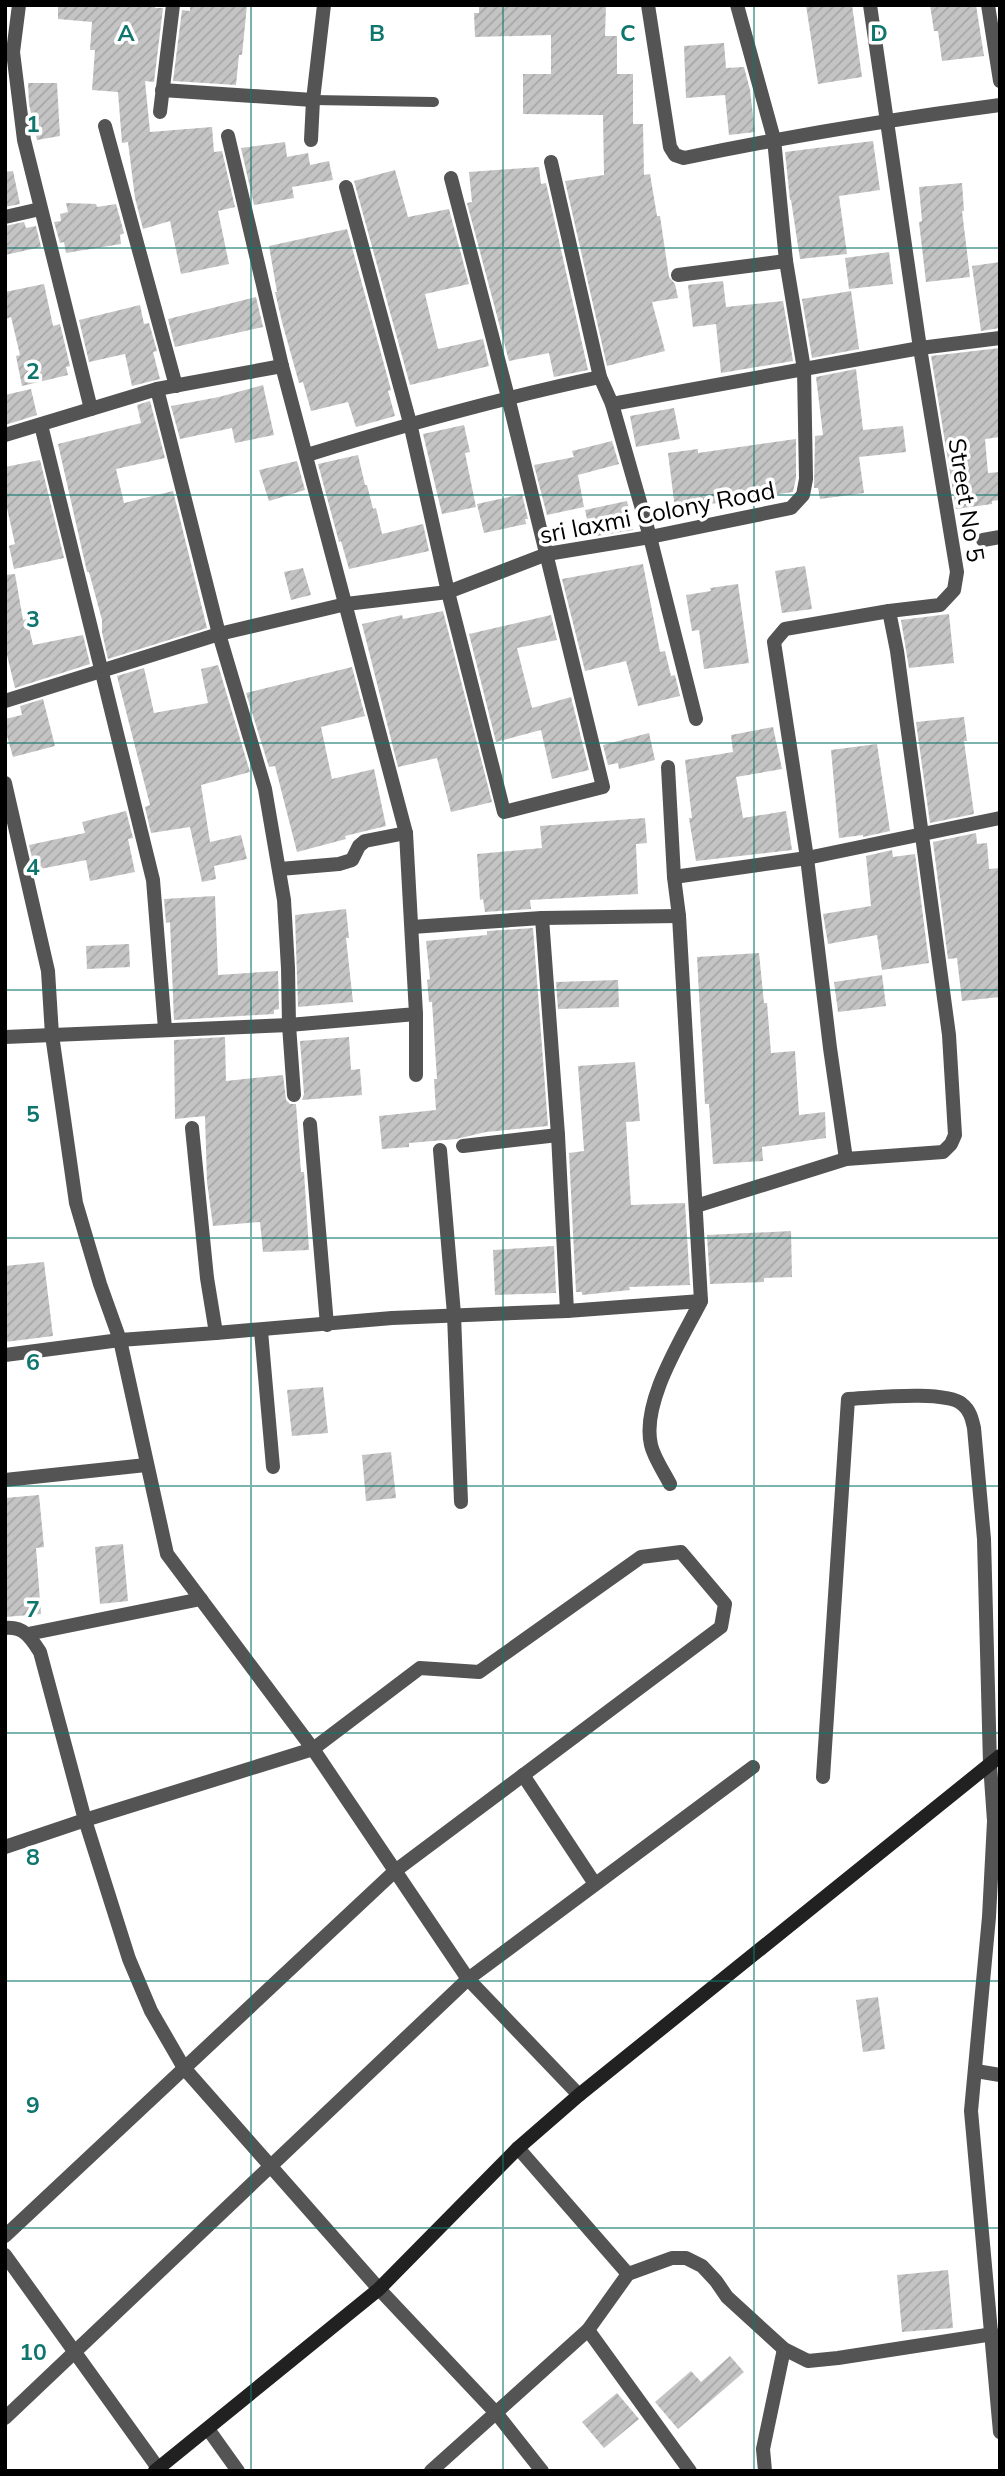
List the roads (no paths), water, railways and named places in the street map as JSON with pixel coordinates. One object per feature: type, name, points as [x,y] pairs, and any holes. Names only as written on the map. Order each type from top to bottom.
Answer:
[{"type":"street","points":[[19,5],[13,52],[24,140],[91,409]]},
{"type":"street","points":[[160,112],[173,5]]},
{"type":"street","points":[[311,140],[324,5]]},
{"type":"street","points":[[648,5],[670,148],[675,155],[684,158],[886,120],[1000,105]]},
{"type":"street","name":"sri laxmi Colony Road","points":[[5,701],[219,634],[346,604],[448,592],[547,554],[650,537],[791,508],[803,495],[806,479],[804,369],[786,261],[774,139],[737,5]]},
{"type":"street","name":"Street No 5","points":[[846,1159],[807,858],[774,642],[785,629],[940,605],[954,590],[957,572],[920,348],[870,5]]},
{"type":"street","points":[[988,5],[1000,80]]},
{"type":"street","points":[[162,90],[313,100]]},
{"type":"street","points":[[105,126],[176,386]]},
{"type":"street","points":[[228,136],[282,366],[406,833],[416,1014],[416,1075]]},
{"type":"street","points":[[551,162],[600,377],[612,404],[650,537],[696,719]]},
{"type":"street","points":[[346,187],[410,423],[448,592],[504,812],[603,787],[508,397],[451,178]]},
{"type":"street","points":[[5,218],[40,209]]},
{"type":"street","points":[[678,275],[786,261]]},
{"type":"street","points":[[612,404],[920,348],[1000,338]]},
{"type":"street","points":[[5,435],[157,389],[282,366]]},
{"type":"street","points":[[307,455],[410,423],[508,397],[600,377]]},
{"type":"street","points":[[157,389],[219,634],[265,789],[280,869],[294,1095]]},
{"type":"street","points":[[41,425],[153,880],[165,1029]]},
{"type":"street","points":[[983,540],[1000,537]]},
{"type":"street","points":[[696,1206],[846,1159],[943,1152],[955,1135],[949,1035],[889,611]]},
{"type":"street","points":[[668,767],[674,877],[680,916],[701,1301],[659,1384],[649,1430],[651,1447],[670,1484]]},
{"type":"street","points":[[5,783],[48,971],[52,1035],[76,1203],[120,1340],[167,1554],[313,1748],[468,1979],[579,2095]]},
{"type":"street","points":[[674,877],[807,858],[1000,818]]},
{"type":"street","points":[[280,869],[339,864],[352,860],[359,846],[365,841],[406,833]]},
{"type":"street","points":[[412,928],[542,918],[680,916]]},
{"type":"street","points":[[542,918],[558,1135],[567,1311]]},
{"type":"street","points":[[5,1037],[289,1025],[416,1014]]},
{"type":"street","points":[[310,1124],[327,1325]]},
{"type":"street","points":[[192,1128],[207,1278],[216,1333]]},
{"type":"street","points":[[463,1146],[558,1135]]},
{"type":"street","points":[[440,1150],[454,1314],[461,1502]]},
{"type":"street","points":[[5,1355],[120,1340],[454,1314],[567,1311],[701,1301]]},
{"type":"street","points":[[261,1331],[273,1467]]},
{"type":"street","points":[[823,1777],[848,1399],[940,1396],[962,1403],[971,1415],[984,1539],[995,1760],[994,1918],[971,2111],[1000,2432]]},
{"type":"street","points":[[5,1480],[146,1465]]},
{"type":"street","points":[[5,1847],[85,1819],[313,1748],[420,1668],[479,1672],[641,1557],[681,1552],[725,1604],[721,1627],[395,1871],[5,2236]]},
{"type":"street","points":[[5,1628],[28,1634],[201,1599]]},
{"type":"street","points":[[28,1634],[40,1652],[85,1819],[129,1959],[151,2011],[184,2068],[379,2289],[497,2414],[542,2471]]},
{"type":"street","points":[[5,2255],[156,2470],[379,2289],[518,2148],[579,2095],[995,1760]]},
{"type":"street","points":[[5,2418],[468,1979],[753,1767]]},
{"type":"street","points":[[523,1775],[595,1884]]},
{"type":"street","points":[[976,2071],[1000,2075]]},
{"type":"street","points":[[518,2148],[628,2274]]},
{"type":"street","points":[[431,2471],[588,2330],[628,2274],[672,2258],[686,2258],[702,2266],[727,2298],[784,2349],[808,2361],[993,2334]]},
{"type":"street","points":[[588,2330],[690,2471]]},
{"type":"street","points":[[765,2471],[763,2449],[784,2349]]},
{"type":"street","points":[[208,2429],[238,2471]]},
{"type":"lane","points":[[313,100],[434,102]]}]
